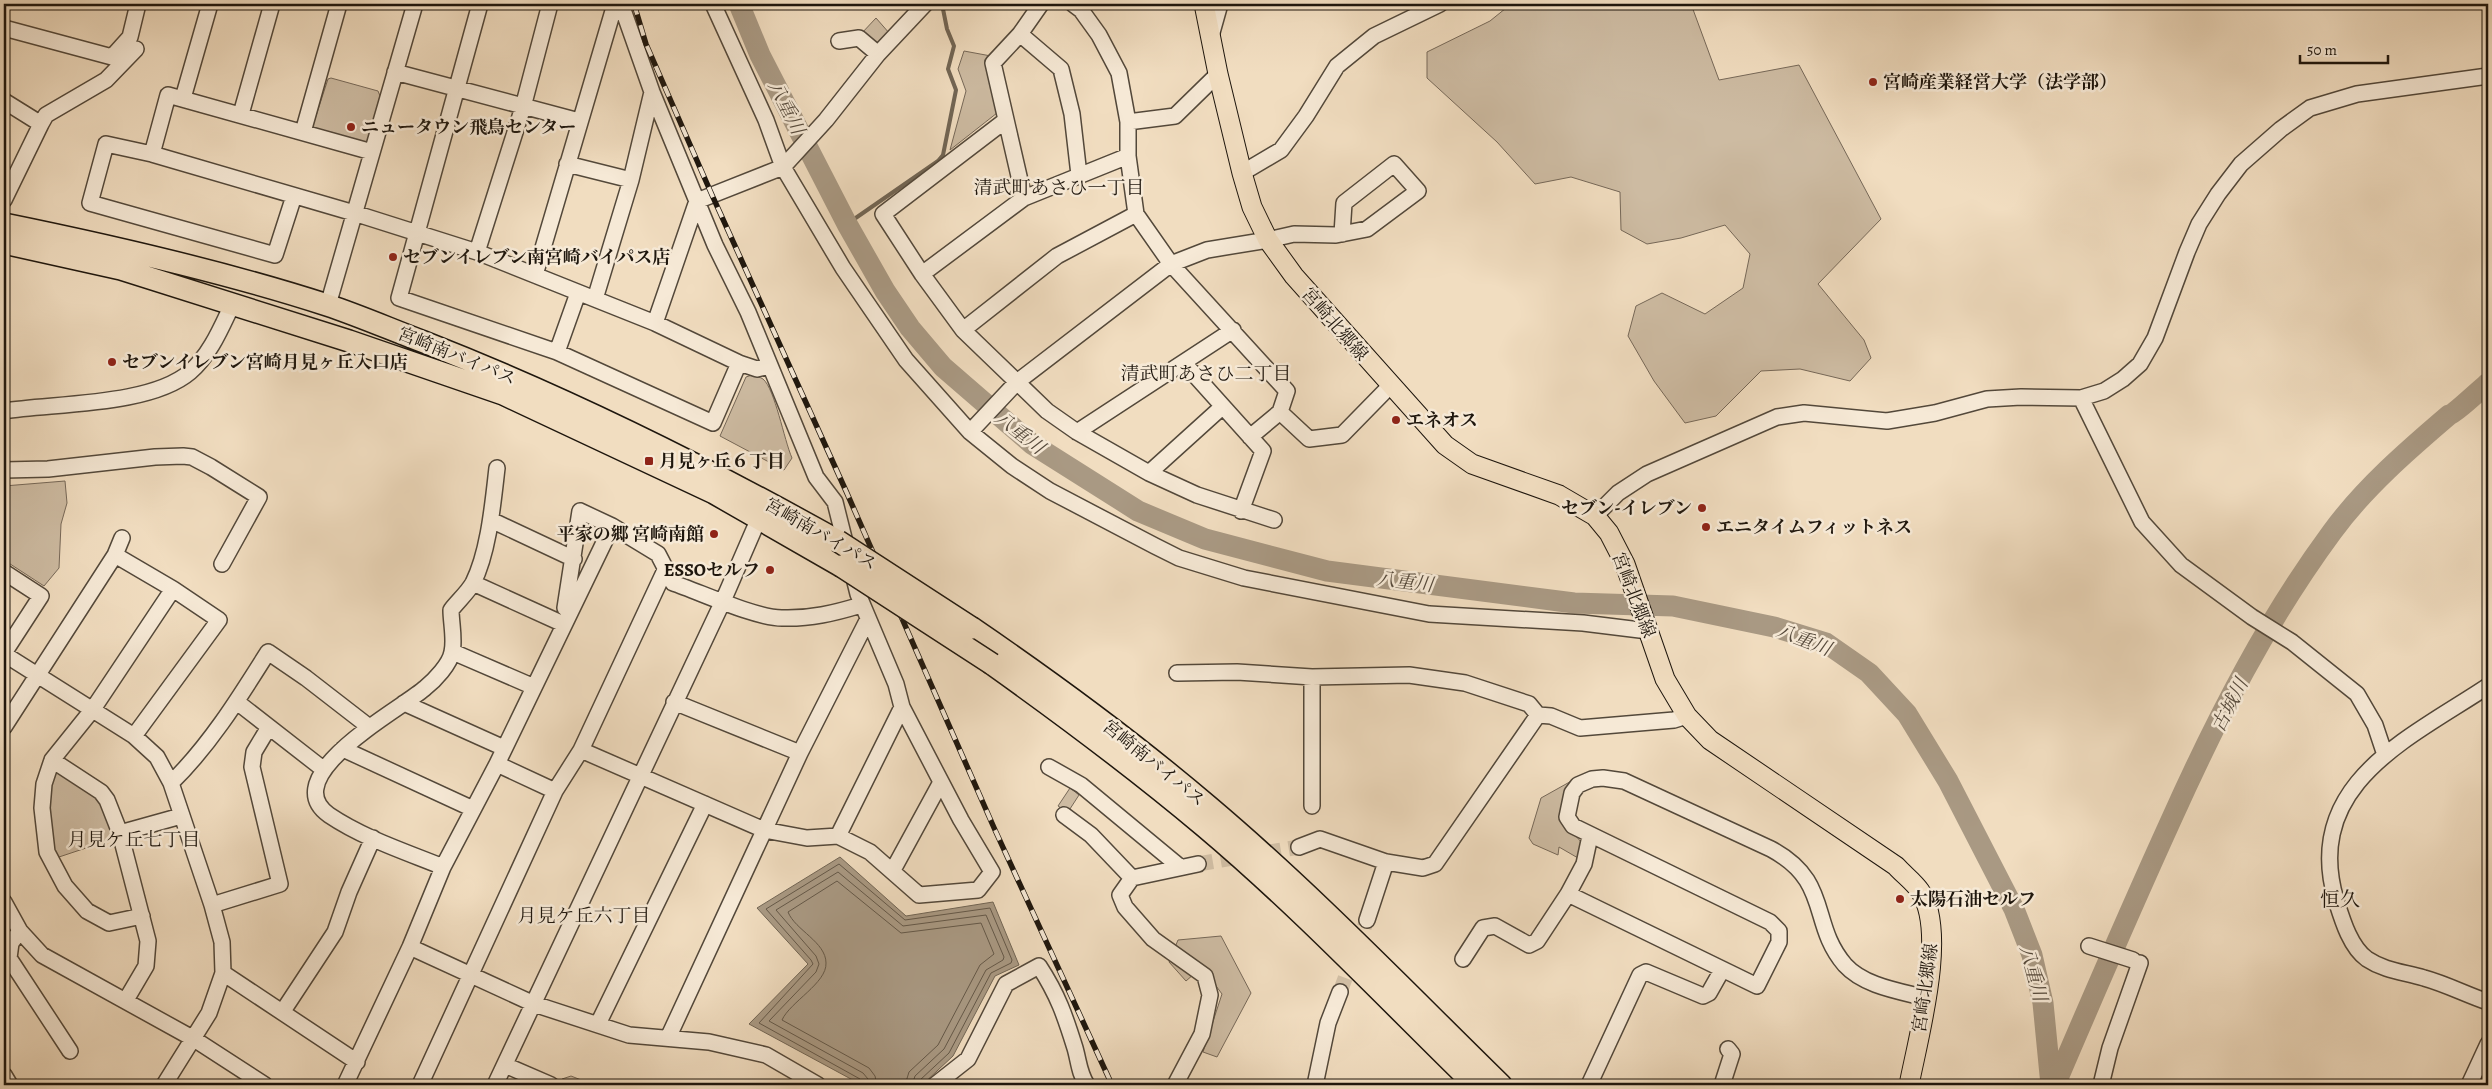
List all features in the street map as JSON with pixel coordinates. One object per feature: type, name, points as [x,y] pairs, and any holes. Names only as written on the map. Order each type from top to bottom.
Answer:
[{"type":"highway","name":"宮崎南バイパス","points":[[4,239],[144,255],[328,305],[508,375],[614,424],[768,502],[838,541],[972,628],[1112,727],[1209,806],[1336,923],[1501,1085]]},
{"type":"highway","name":"宮崎南バイパス","points":[[4,239],[121,269],[349,341],[503,394],[649,461],[759,518],[908,607],[992,664],[1105,746],[1206,828],[1326,938],[1475,1085]]},
{"type":"main road","name":"宮崎北郷線","points":[[1204,4],[1218,74],[1252,208],[1268,240],[1294,276],[1390,386],[1445,445],[1472,464],[1559,495],[1595,516],[1609,533],[1625,564],[1665,678],[1687,716],[1710,740],[1896,866],[1920,891],[1932,924],[1932,959],[1909,1085]]},
{"type":"street","points":[[4,28],[112,57],[130,37],[138,4]]},
{"type":"street","points":[[183,98],[210,4]]},
{"type":"street","points":[[241,114],[272,4]]},
{"type":"street","points":[[303,132],[339,4]]},
{"type":"street","points":[[328,305],[415,4]]},
{"type":"street","points":[[480,4],[399,298],[557,352],[713,423],[739,363]]},
{"type":"street","points":[[478,252],[523,107],[550,4]]},
{"type":"street","points":[[535,275],[615,4]]},
{"type":"street","points":[[581,750],[764,830],[807,838],[838,836],[870,852],[893,870],[904,883],[919,895],[978,890],[992,872],[941,782],[902,707],[896,684],[865,612],[835,502],[816,477],[770,366],[696,201],[652,92],[621,4]]},
{"type":"street","points":[[713,4],[787,164],[873,314],[906,360],[1012,466],[1104,520],[1179,558],[1244,578],[1429,614],[1583,623],[1648,630]]},
{"type":"street","points":[[655,323],[696,201],[787,164],[826,120],[878,54],[925,4]]},
{"type":"street","points":[[1024,198],[993,63],[1020,34],[1041,4]]},
{"type":"street","points":[[1073,4],[1081,10],[1099,35],[1119,73],[1128,122],[1128,156],[1136,214],[1171,264],[1287,391],[1280,412],[1250,437]]},
{"type":"street","points":[[1211,36],[1220,4]]},
{"type":"street","points":[[1242,172],[1281,150],[1306,116],[1337,66],[1374,36],[1440,4]]},
{"type":"street","points":[[1020,34],[1061,69],[1072,114],[1079,175]]},
{"type":"street","points":[[838,40],[859,38],[878,54]]},
{"type":"street","points":[[4,200],[46,115],[106,80],[136,48]]},
{"type":"street","points":[[395,72],[579,121]]},
{"type":"street","points":[[1128,122],[1175,116],[1218,74]]},
{"type":"street","points":[[1595,516],[1618,493],[1648,474],[1777,417],[1804,413],[1887,421],[1936,413],[1987,399],[2021,396],[2081,398],[2104,391],[2123,379],[2140,364],[2155,338],[2199,224],[2218,194],[2241,164],[2281,129],[2310,108],[2357,94],[2488,76]]},
{"type":"street","points":[[595,299],[631,180],[652,92]]},
{"type":"street","points":[[152,154],[168,95],[372,152]]},
{"type":"street","points":[[4,101],[41,124]]},
{"type":"street","points":[[1006,120],[883,214],[922,274],[963,330],[1014,386],[1077,432],[1149,473],[1197,495],[1241,511],[1274,520]]},
{"type":"street","points":[[294,196],[275,255],[90,203],[106,144],[152,154],[354,213],[478,252],[655,323],[739,363],[757,369],[770,366]]},
{"type":"street","points":[[922,274],[1024,198],[1128,156]]},
{"type":"street","points":[[567,164],[631,180]]},
{"type":"street","points":[[974,428],[1014,386],[1171,264],[1207,250],[1294,234],[1342,234],[1367,229],[1418,191],[1394,164],[1344,204],[1342,234]]},
{"type":"street","points":[[963,330],[1057,256],[1136,214]]},
{"type":"street","points":[[557,352],[578,293]]},
{"type":"street","points":[[4,411],[119,398],[156,391],[189,373],[217,336],[232,305]]},
{"type":"street","points":[[1077,432],[1233,330]]},
{"type":"street","points":[[1184,363],[1263,451],[1241,511]]},
{"type":"street","points":[[1280,412],[1309,439],[1342,435],[1390,386]]},
{"type":"street","points":[[2081,398],[2142,522],[2181,565],[2252,617],[2292,642],[2357,694],[2375,725],[2385,755]]},
{"type":"street","points":[[1149,473],[1222,407]]},
{"type":"street","points":[[4,470],[48,469],[155,457],[192,457],[259,497],[222,564]]},
{"type":"street","points":[[443,867],[373,838],[328,814],[318,802],[317,786],[323,770],[343,749],[368,726],[426,688],[441,671],[452,652],[451,610],[473,583],[491,520],[497,468]]},
{"type":"street","points":[[557,638],[568,600],[580,510],[612,526],[658,554],[673,583],[723,601],[780,618],[865,612]]},
{"type":"street","points":[[495,1085],[723,601],[759,518]]},
{"type":"street","points":[[491,520],[574,559]]},
{"type":"street","points":[[345,1085],[410,947],[443,867],[497,764],[612,526]]},
{"type":"street","points":[[4,727],[36,675],[116,555],[122,538]]},
{"type":"street","points":[[116,555],[173,589],[219,620],[134,736]]},
{"type":"street","points":[[420,1085],[555,790],[581,750],[666,568]]},
{"type":"street","points":[[4,572],[41,596],[4,654],[134,736],[157,757],[171,783],[212,905],[222,942],[223,973],[209,1012],[164,1085]]},
{"type":"street","points":[[473,583],[561,623]]},
{"type":"street","points":[[142,916],[110,923],[87,911],[65,886],[47,852],[42,808],[44,784],[52,760],[93,709],[173,589]]},
{"type":"street","points":[[668,1038],[865,612]]},
{"type":"street","points":[[171,783],[194,761],[237,702],[268,652],[306,678],[368,726]]},
{"type":"street","points":[[452,652],[534,687]]},
{"type":"street","points":[[1177,673],[1237,672],[1312,677],[1409,675],[1465,684],[1529,704],[1538,715],[1551,716],[1580,728],[1674,720],[1687,716]]},
{"type":"street","points":[[1312,677],[1312,806]]},
{"type":"street","points":[[2488,686],[2385,755],[2352,789],[2341,807],[2334,828],[2330,865],[2334,892],[2346,926],[2360,953],[2375,964],[2386,969],[2425,978],[2488,1002]]},
{"type":"street","points":[[237,702],[323,770]]},
{"type":"street","points":[[674,702],[800,753]]},
{"type":"street","points":[[404,703],[504,748]]},
{"type":"street","points":[[838,836],[902,707]]},
{"type":"street","points":[[1300,847],[1320,839],[1386,862],[1423,868],[1435,864],[1538,715]]},
{"type":"street","points":[[212,905],[280,884],[252,767],[254,752],[269,727]]},
{"type":"street","points":[[343,749],[473,809]]},
{"type":"street","points":[[52,760],[101,792],[107,800],[120,833],[148,941],[146,966],[126,1000]]},
{"type":"street","points":[[497,764],[555,790]]},
{"type":"street","points":[[1049,768],[1081,785],[1180,867]]},
{"type":"street","points":[[1568,894],[1756,986],[1779,942],[1779,931],[1770,922],[1590,836],[1573,826],[1567,817],[1568,804],[1572,793],[1578,786],[1592,779],[1603,778],[1624,781],[1790,859],[1801,870],[1811,886],[1834,949],[1846,966],[1864,978],[1880,985],[1926,998]]},
{"type":"street","points":[[893,870],[941,782]]},
{"type":"street","points":[[598,1024],[705,804]]},
{"type":"street","points":[[1064,815],[1091,835],[1132,878]]},
{"type":"street","points":[[120,833],[181,816]]},
{"type":"street","points":[[1463,959],[1483,928],[1495,926],[1529,945],[1537,941],[1568,894],[1584,864],[1590,836]]},
{"type":"street","points":[[283,1011],[335,932],[349,892],[373,838]]},
{"type":"street","points":[[1367,920],[1386,862]]},
{"type":"street","points":[[1175,1085],[1202,1034],[1210,995],[1205,976],[1153,939],[1125,907],[1120,895],[1132,878],[1198,864]]},
{"type":"street","points":[[4,902],[20,931],[42,955],[194,1039],[265,1085]]},
{"type":"street","points":[[20,931],[10,944],[9,958],[70,1051]]},
{"type":"street","points":[[2089,946],[2137,961],[2110,1048],[2101,1085]]},
{"type":"street","points":[[410,947],[534,1004],[629,1034],[709,1042],[766,1056],[818,1085]]},
{"type":"street","points":[[935,1085],[968,1059],[1006,984],[1039,966],[1056,992],[1076,1052],[1081,1076],[1086,1085]]},
{"type":"street","points":[[1589,1085],[1640,975],[1646,972],[1703,996],[1709,993],[1722,970]]},
{"type":"street","points":[[223,973],[283,1011],[357,1062]]},
{"type":"street","points":[[1315,1085],[1328,1023],[1340,992]]},
{"type":"street","points":[[2469,1085],[2488,1044]]},
{"type":"street","points":[[1722,1085],[1732,1054],[1728,1049]]},
{"type":"street","points":[[505,1065],[551,1085]]},
{"type":"street","points":[[4,1075],[10,1085]]},
{"type":"shaded area","points":[[1511,4],[1691,4],[1719,80],[1799,65],[1881,219],[1818,284],[1864,340],[1871,358],[1850,381],[1800,369],[1761,371],[1716,416],[1685,423],[1654,381],[1628,336],[1636,306],[1662,293],[1705,314],[1743,288],[1750,254],[1725,225],[1681,238],[1647,244],[1621,230],[1620,192],[1571,177],[1535,184],[1497,142],[1427,78],[1427,52],[1490,21]]},
{"type":"shaded area","points":[[876,18],[890,34],[876,48],[861,34]]},
{"type":"shaded area","points":[[964,51],[991,56],[997,113],[950,150],[966,91],[958,69]]},
{"type":"shaded area","points":[[331,78],[378,91],[380,96],[368,144],[316,131],[313,125],[328,79]]},
{"type":"shaded area","points":[[752,375],[763,379],[775,404],[792,458],[784,470],[720,436],[746,377]]},
{"type":"shaded area","points":[[65,481],[67,503],[61,524],[59,568],[44,586],[4,560],[4,486]]},
{"type":"shaded area","points":[[60,770],[98,795],[116,838],[56,858],[51,837],[49,805],[53,772]]},
{"type":"shaded area","points":[[1575,779],[1564,823],[1583,844],[1578,858],[1559,847],[1558,855],[1533,844],[1529,838],[1541,798]]},
{"type":"shaded area","points":[[1070,788],[1079,795],[1068,812],[1058,806]]},
{"type":"shaded area","points":[[1221,936],[1251,993],[1217,1057],[1203,1052],[1222,994],[1202,967],[1186,981],[1169,962],[1178,940]]},
{"type":"shaded area","points":[[571,1076],[594,1085],[562,1085],[562,1079]]},
{"type":"water","points":[[840,857],[906,916],[993,902],[1019,965],[995,976],[953,1056],[922,1085],[862,1085],[749,1024],[808,964],[757,908]]},
{"type":"waterway","name":"八重川","points":[[739,4],[760,55],[847,224],[885,291],[910,328],[943,367],[1032,444],[1138,511],[1205,539],[1327,571],[1574,603],[1673,606],[1774,627],[1826,643],[1869,673],[1907,714],[1948,781],[2014,909],[2032,955],[2043,1003],[2051,1085]]},
{"type":"waterway","points":[[847,224],[938,161],[943,155],[956,90],[948,69],[954,46],[947,29],[942,4]]},
{"type":"waterway","name":"古城川","points":[[2055,1085],[2189,781],[2244,670],[2286,600],[2308,565],[2358,500],[2402,456],[2488,383]]},
{"type":"tunnel","points":[[1198,864],[1299,847]]},
{"type":"tunnel","points":[[1340,992],[1367,920]]},
{"type":"railway","points":[[634,4],[646,44],[712,195],[846,491],[995,830],[1112,1085]]},
{"type":"place","name":"宮崎産業経営大学（法学部）","points":[[1873,82]]},
{"type":"place","name":"ニュータウン飛鳥センター","points":[[351,127]]},
{"type":"place","name":"セブンイレブン南宮崎バイパス店","points":[[393,257]]},
{"type":"place","name":"セブンイレブン宮崎月見ヶ丘入口店","points":[[112,362]]},
{"type":"place","name":"エネオス","points":[[1396,420]]},
{"type":"place","name":"月見ヶ丘６丁目","points":[[649,461]]},
{"type":"place","name":"セブン-イレブン","points":[[1702,508]]},
{"type":"place","name":"エニタイムフィットネス","points":[[1706,527]]},
{"type":"place","name":"平家の郷 宮崎南館","points":[[714,534]]},
{"type":"place","name":"ESSOセルフ","points":[[770,570]]},
{"type":"place","name":"太陽石油セルフ","points":[[1900,899]]},
{"type":"district","name":"清武町あさひ一丁目","points":[[1059,187]]},
{"type":"district","name":"清武町あさひ二丁目","points":[[1206,373]]},
{"type":"district","name":"月見ケ丘七丁目","points":[[134,839]]},
{"type":"district","name":"恒久","points":[[2340,899]]},
{"type":"district","name":"月見ケ丘六丁目","points":[[584,915]]}]
